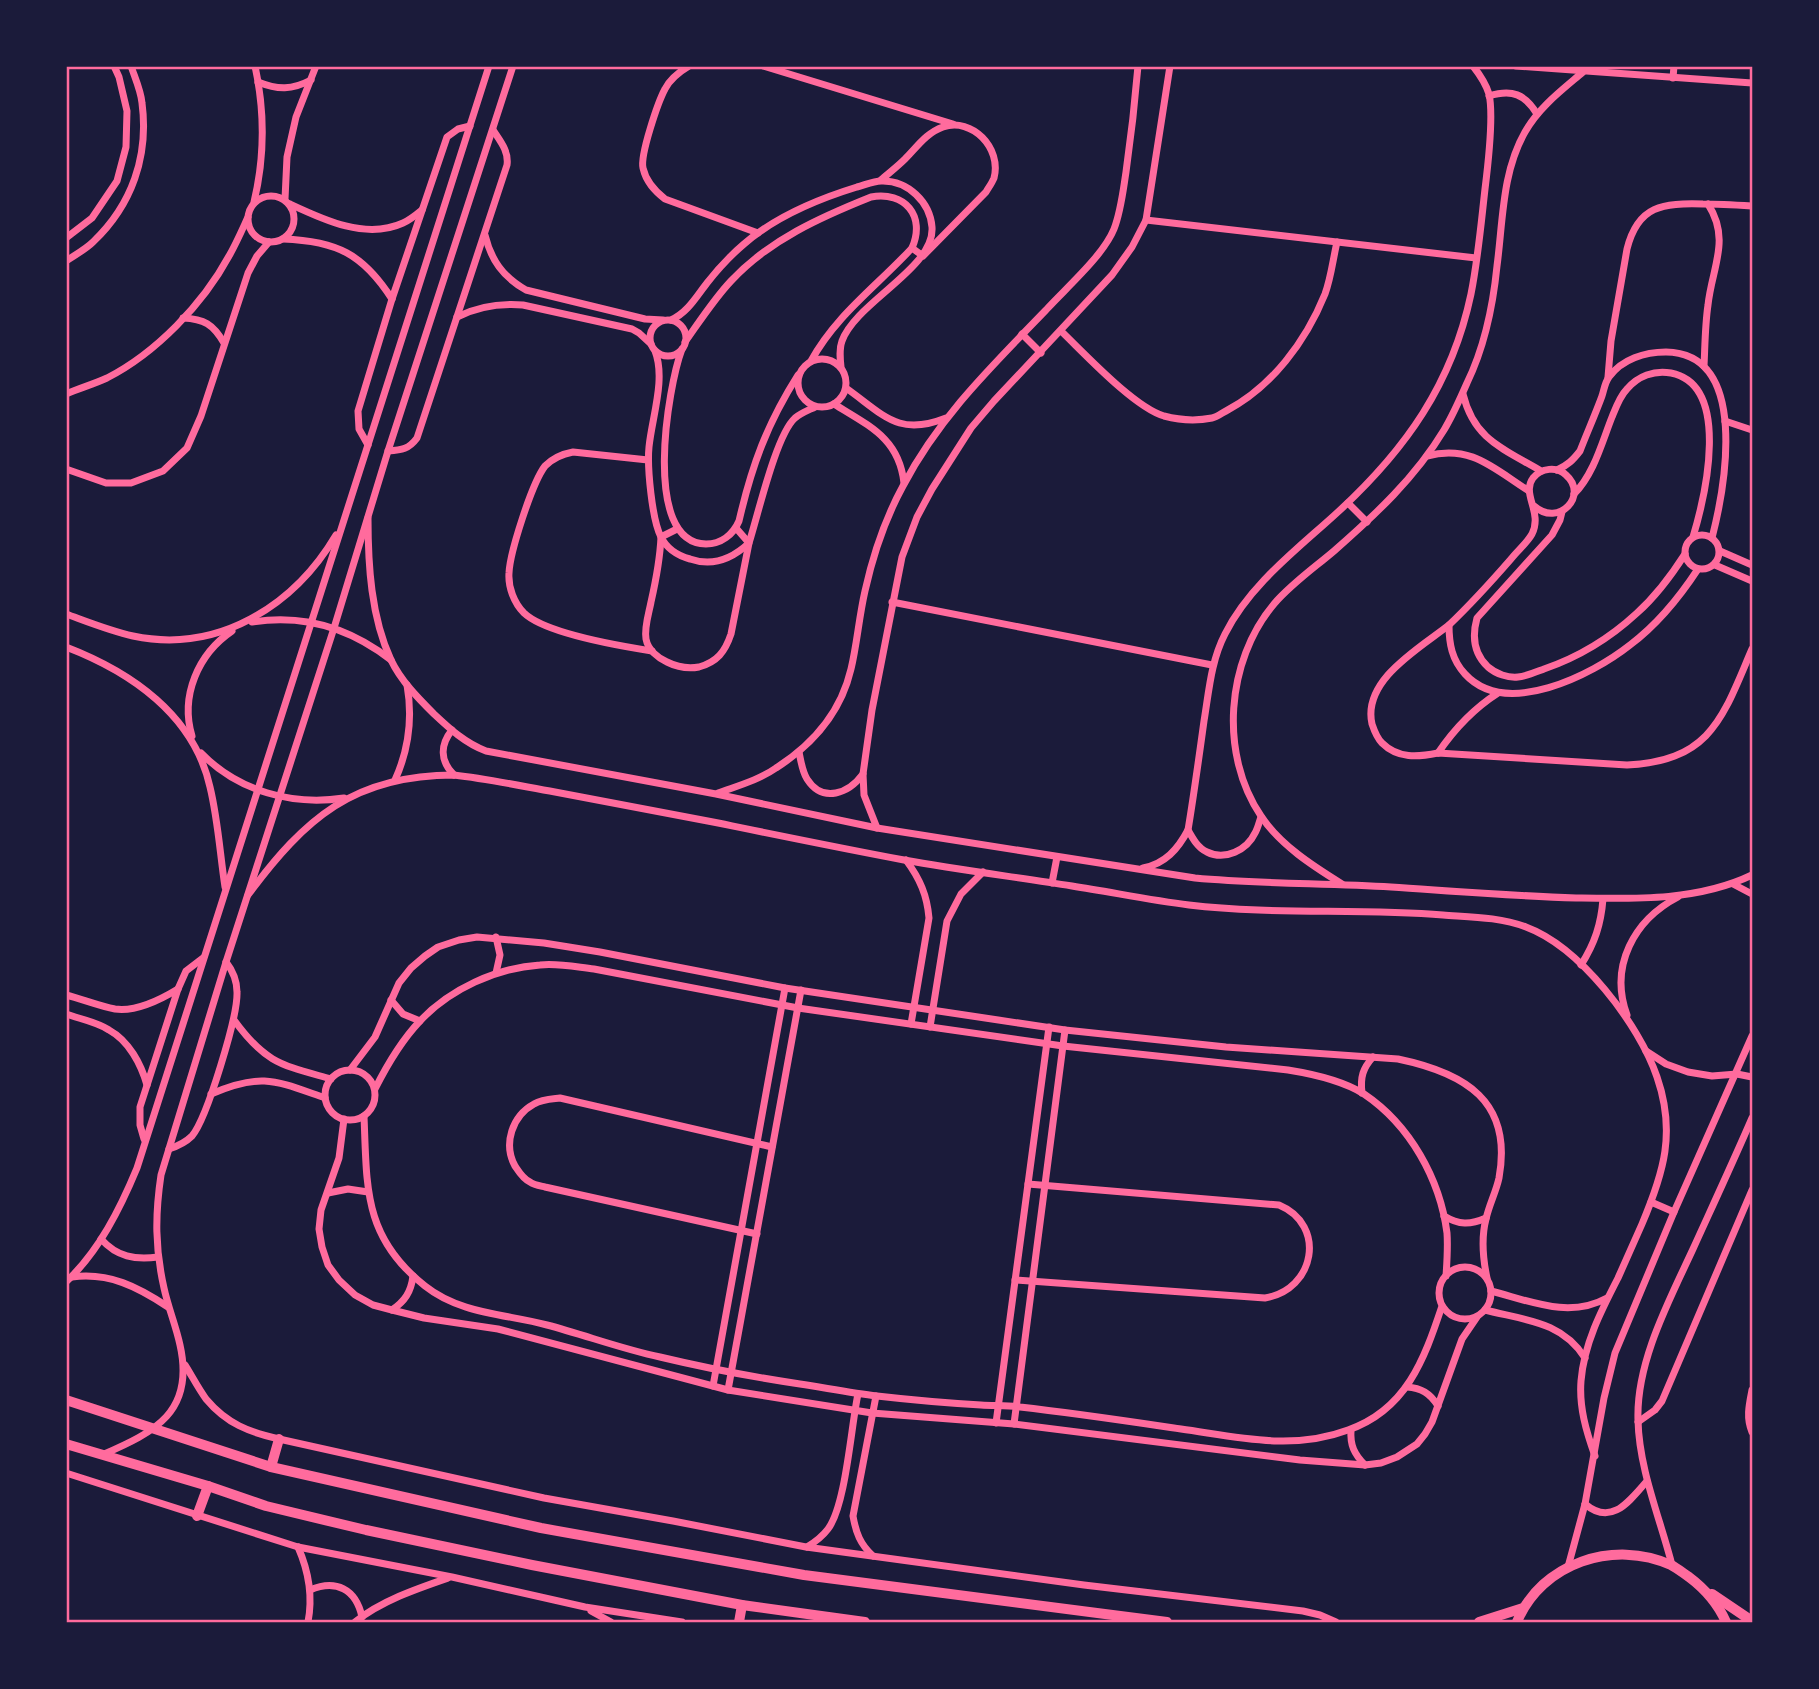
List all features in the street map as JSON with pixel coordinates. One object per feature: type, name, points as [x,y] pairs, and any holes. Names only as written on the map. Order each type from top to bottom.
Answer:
[{"type":"street","points":[[66,238],[92,218],[117,181],[126,147],[127,111],[114,66]]},
{"type":"street","points":[[66,261],[92,244],[116,217],[134,185],[143,150],[143,138],[142,102],[131,66]]},
{"type":"street","points":[[66,394],[107,378],[148,352],[205,293],[229,256],[254,202],[261,169],[262,111],[255,66]]},
{"type":"street","points":[[284,239],[295,223],[295,213],[287,201],[287,158],[296,117],[316,66]]},
{"type":"street","points":[[69,1279],[101,1239],[127,1192],[489,66]]},
{"type":"street","points":[[101,1455],[129,1443],[153,1428],[163,1420],[178,1400],[184,1376],[181,1348],[158,1257],[156,1229],[161,1175],[388,451],[513,66]]},
{"type":"street","points":[[689,66],[664,90],[643,151],[642,166],[647,179],[654,190],[665,199],[758,233]]},
{"type":"street","points":[[763,66],[971,129],[983,137],[995,158],[993,180],[986,192],[861,314],[847,331],[840,348],[841,367],[846,377],[842,398],[825,408],[815,407],[800,395],[798,375]]},
{"type":"street","points":[[716,794],[774,770],[812,740],[827,721],[839,701],[851,671],[864,593],[874,553],[889,513],[904,484],[962,398],[1095,258],[1113,231],[1121,208],[1138,66]]},
{"type":"street","points":[[877,828],[864,794],[863,774],[892,602],[902,557],[917,517],[971,428],[1112,275],[1132,247],[1146,219],[1170,66]]},
{"type":"street","points":[[1134,869],[1152,866],[1167,858],[1180,846],[1188,831],[1212,665],[1238,610],[1257,586],[1374,479],[1418,423],[1451,360],[1471,293],[1487,168],[1489,96],[1485,84],[1473,66]]},
{"type":"street","points":[[1516,66],[1752,83]]},
{"type":"street","points":[[1673,78],[1674,66]]},
{"type":"street","points":[[1342,884],[1319,870],[1279,838],[1261,817],[1249,794],[1235,745],[1233,719],[1234,693],[1241,660],[1257,627],[1275,602],[1367,522],[1401,487],[1442,433],[1472,373],[1489,319],[1504,205],[1517,146],[1537,114],[1583,72]]},
{"type":"street","points":[[258,82],[271,88],[286,89],[312,79]]},
{"type":"street","points":[[1489,96],[1512,93],[1531,104],[1537,114]]},
{"type":"street","points":[[815,407],[795,418],[777,451],[749,543],[727,646],[711,663],[695,668],[677,667],[661,660],[646,640],[646,624],[660,562],[661,537],[653,507],[648,460],[660,369],[650,337],[652,330],[656,324],[685,311],[709,281],[758,233],[811,205],[881,180],[927,136],[939,128],[953,124]]},
{"type":"street","points":[[368,445],[359,429],[358,411],[392,299],[447,137],[457,129],[470,125]]},
{"type":"street","points":[[388,451],[404,450],[417,438],[507,165],[506,151],[493,130]]},
{"type":"street","points":[[881,180],[905,186],[923,202],[932,225],[932,237],[923,256]]},
{"type":"street","points":[[868,184],[871,197]]},
{"type":"street","points":[[254,202],[261,197],[277,195],[313,214],[360,229],[383,229],[404,223],[423,210]]},
{"type":"street","points":[[457,317],[495,304],[523,305],[632,329],[646,338],[662,355],[669,356],[676,354],[684,345],[732,280],[784,238],[871,197],[882,195],[892,196],[910,208],[917,228],[912,248],[840,318],[811,360],[803,367],[779,407],[762,443],[736,528],[729,536],[712,544],[692,541],[677,529],[668,499],[664,447],[675,369],[684,345],[686,335],[683,328],[678,322],[636,317],[526,290],[503,274],[488,249],[484,234]]},
{"type":"street","points":[[1557,470],[1566,466],[1580,451],[1608,378],[1617,304],[1630,235],[1638,222],[1664,205],[1679,203],[1752,206]]},
{"type":"street","points":[[1704,366],[1708,305],[1720,242],[1719,228],[1709,204]]},
{"type":"street","points":[[248,217],[253,234],[260,240],[307,240],[330,245],[352,255],[368,267],[392,299]]},
{"type":"street","points":[[1146,219],[1476,258]]},
{"type":"street","points":[[66,469],[106,483],[131,483],[163,471],[187,448],[201,416],[248,273],[269,242]]},
{"type":"street","points":[[1061,331],[1138,402],[1162,415],[1188,420],[1214,418],[1245,401],[1293,352],[1312,323],[1326,292],[1337,242]]},
{"type":"street","points":[[912,248],[923,256]]},
{"type":"street","points":[[183,318],[196,318],[208,323],[218,332],[224,343]]},
{"type":"street","points":[[1022,334],[1041,353]]},
{"type":"street","points":[[1608,378],[1621,365],[1637,356],[1654,352],[1672,352],[1689,357],[1704,366],[1714,382],[1726,421],[1722,492],[1712,538]]},
{"type":"street","points":[[811,360],[832,360],[841,367]]},
{"type":"street","points":[[1574,494],[1569,476],[1557,470],[1541,471],[1530,483],[1530,499],[1534,506],[1547,514],[1562,512],[1568,507],[1590,470],[1626,390],[1636,380],[1649,374],[1663,372],[1677,375],[1690,381],[1700,392],[1705,409],[1709,446],[1704,492],[1693,537],[1685,548],[1685,554],[1691,566],[1698,569],[1704,570],[1715,565],[1720,551],[1717,541],[1700,535],[1693,537]]},
{"type":"street","points":[[1700,392],[1714,382]]},
{"type":"street","points":[[846,388],[901,425],[931,424],[947,418]]},
{"type":"street","points":[[1462,394],[1470,418],[1485,438],[1541,471]]},
{"type":"street","points":[[1602,395],[1619,402]]},
{"type":"street","points":[[834,404],[879,431],[890,443],[900,464],[904,484]]},
{"type":"street","points":[[1726,421],[1752,430]]},
{"type":"street","points":[[648,460],[573,452],[554,458],[540,474],[528,502],[509,576],[515,601],[530,618],[596,641],[652,651]]},
{"type":"street","points":[[1426,456],[1450,452],[1474,456],[1529,491]]},
{"type":"street","points":[[1348,503],[1367,522]]},
{"type":"street","points":[[1534,506],[1531,536],[1468,607],[1392,670],[1380,684],[1372,700],[1370,715],[1373,729],[1381,742],[1393,752],[1407,757],[1438,753],[1627,765],[1650,764],[1672,758],[1692,748],[1710,733],[1723,715],[1752,649]]},
{"type":"street","points":[[1562,512],[1552,536],[1477,618],[1475,646],[1480,659],[1504,676],[1518,677],[1578,655],[1620,628],[1656,594],[1685,554]]},
{"type":"street","points":[[368,518],[372,586],[381,634],[391,660],[407,684],[452,730],[474,746],[499,754],[716,794],[877,828],[1195,878],[1603,899],[1709,891],[1752,875]]},
{"type":"street","points":[[66,614],[109,630],[160,640],[213,635],[246,622],[276,603],[303,580],[326,553],[343,522]]},
{"type":"street","points":[[736,528],[749,543]]},
{"type":"street","points":[[661,537],[677,529]]},
{"type":"street","points":[[661,537],[670,549],[682,557],[696,561],[725,560],[749,543]]},
{"type":"street","points":[[1720,551],[1752,565]]},
{"type":"street","points":[[1715,565],[1752,581]]},
{"type":"street","points":[[1449,625],[1452,655],[1470,679],[1483,688],[1498,693],[1517,694],[1536,690],[1585,673],[1629,646],[1667,611],[1698,569]]},
{"type":"street","points":[[892,602],[1212,665]]},
{"type":"street","points":[[1468,607],[1477,618]]},
{"type":"street","points":[[246,622],[279,619],[312,622],[364,641],[391,660]]},
{"type":"street","points":[[225,890],[210,785],[195,747],[188,708],[191,688],[208,652],[238,626]]},
{"type":"street","points":[[66,647],[103,663],[135,682],[172,714],[206,758],[230,776],[258,790],[279,796],[307,800],[348,797]]},
{"type":"street","points":[[1532,673],[1536,690]]},
{"type":"street","points":[[395,780],[410,733],[407,684]]},
{"type":"street","points":[[1438,753],[1470,713],[1498,693]]},
{"type":"street","points":[[452,730],[443,745],[443,753],[448,769],[454,775]]},
{"type":"street","points":[[799,752],[808,781],[818,790],[829,793],[843,792],[855,785],[863,774]]},
{"type":"street","points":[[248,895],[294,839],[348,797],[395,780],[454,775],[659,811],[905,860],[1186,904],[1277,911],[1400,911],[1508,921],[1529,928],[1566,950],[1603,988],[1631,1025],[1655,1071],[1666,1116],[1664,1162],[1651,1202],[1599,1315],[1585,1357],[1581,1408],[1595,1456]]},
{"type":"street","points":[[1188,831],[1195,843],[1207,852],[1221,856],[1246,846],[1255,834],[1261,817]]},
{"type":"street","points":[[1052,883],[1057,857]]},
{"type":"street","points":[[905,860],[923,887],[929,918],[911,1024]]},
{"type":"street","points":[[930,1027],[947,921],[961,894],[983,872]]},
{"type":"street","points":[[1733,884],[1752,894]]},
{"type":"street","points":[[1631,1025],[1624,1006],[1622,987],[1628,949],[1649,916],[1682,895]]},
{"type":"street","points":[[1581,965],[1598,933],[1603,899]]},
{"type":"street","points":[[344,1119],[338,1158],[321,1210],[319,1229],[328,1265],[355,1295],[373,1305],[392,1310],[424,1318],[498,1329],[728,1390],[855,1411],[1014,1424],[1322,1462],[1365,1465],[1381,1463],[1397,1457],[1417,1444],[1425,1434],[1462,1339],[1490,1301],[1491,1291],[1483,1248],[1486,1218],[1499,1181],[1502,1141],[1496,1120],[1486,1102],[1473,1089],[1449,1074],[1424,1064],[1373,1056],[1226,1047],[1065,1030],[785,988],[600,952],[496,937],[477,937],[438,947],[411,968],[399,983],[375,1037],[351,1070]]},
{"type":"street","points":[[496,937],[500,955],[496,973]]},
{"type":"street","points":[[144,1142],[139,1116],[178,989],[186,971],[204,957]]},
{"type":"street","points":[[169,1149],[193,1135],[211,1094],[234,1020],[236,980],[226,962]]},
{"type":"street","points":[[375,1089],[396,1053],[420,1021],[448,998],[496,973],[542,965],[594,969],[797,1008],[1047,1044],[1311,1074],[1362,1093],[1395,1121],[1415,1146],[1431,1175],[1444,1216],[1447,1236],[1446,1276]]},
{"type":"street","points":[[713,1386],[785,988]]},
{"type":"street","points":[[66,995],[116,1009],[142,1006],[178,989]]},
{"type":"street","points":[[728,1390],[801,990]]},
{"type":"street","points":[[391,1000],[403,1014],[420,1021]]},
{"type":"street","points":[[66,1014],[108,1029],[116,1035],[136,1058],[147,1085]]},
{"type":"street","points":[[234,1020],[251,1043],[273,1061],[331,1079]]},
{"type":"street","points":[[996,1423],[1049,1027]]},
{"type":"street","points":[[1014,1424],[1065,1030]]},
{"type":"street","points":[[1568,1567],[1585,1504],[1615,1353],[1752,1037]]},
{"type":"street","points":[[1645,1050],[1666,1064],[1688,1072],[1712,1076],[1737,1074],[1752,1077]]},
{"type":"street","points":[[1362,1093],[1362,1074],[1373,1056]]},
{"type":"street","points":[[351,1070],[370,1079],[375,1089],[371,1109],[354,1120],[335,1115],[326,1098],[326,1088],[331,1079],[340,1072],[351,1070]]},
{"type":"street","points":[[211,1094],[239,1083],[268,1080],[326,1098]]},
{"type":"street","points":[[757,1234],[529,1182],[519,1173],[512,1161],[510,1135],[523,1111],[534,1103],[560,1098],[772,1147]]},
{"type":"street","points":[[364,1116],[368,1192],[372,1211],[383,1238],[400,1262],[427,1288],[466,1308],[545,1324],[659,1357],[732,1373],[858,1394],[1016,1406],[1251,1439],[1309,1441],[1351,1430],[1382,1412],[1396,1400],[1407,1387],[1433,1333],[1442,1306]]},
{"type":"street","points":[[1672,1565],[1647,1481],[1637,1422],[1638,1397],[1643,1370],[1653,1341],[1752,1118]]},
{"type":"street","points":[[1015,1280],[1265,1298],[1277,1296],[1290,1289],[1307,1264],[1307,1234],[1300,1220],[1289,1209],[1279,1205],[1028,1184]]},
{"type":"street","points":[[328,1193],[348,1189],[368,1192]]},
{"type":"street","points":[[1637,1422],[1656,1410],[1662,1401],[1752,1190]]},
{"type":"street","points":[[1651,1202],[1674,1212]]},
{"type":"street","points":[[1444,1216],[1465,1224],[1486,1218]]},
{"type":"street","points":[[101,1239],[108,1247],[126,1257],[158,1257]]},
{"type":"street","points":[[1477,1317],[1467,1320],[1448,1314],[1439,1296],[1440,1285],[1453,1270],[1462,1268],[1471,1268],[1487,1278]]},
{"type":"street","points":[[69,1279],[84,1275],[99,1276],[127,1283],[169,1308]]},
{"type":"street","points":[[392,1310],[407,1296],[413,1276]]},
{"type":"street","points":[[1491,1291],[1568,1309],[1595,1304],[1608,1298]]},
{"type":"street","points":[[1485,1310],[1560,1331],[1571,1339],[1585,1357]]},
{"type":"street","points":[[183,1363],[205,1398],[226,1418],[238,1426],[279,1439],[544,1498],[806,1547],[1084,1585],[1303,1611],[1336,1622]]},
{"type":"street","points":[[1407,1387],[1425,1392],[1433,1398],[1437,1406]]},
{"type":"street","points":[[1752,1390],[1748,1409],[1752,1432]]},
{"type":"street","points":[[806,1547],[819,1539],[830,1527],[836,1513],[858,1394]]},
{"type":"street","points":[[874,1557],[862,1546],[855,1532],[853,1516],[876,1396]]},
{"type":"street","points":[[66,1400],[271,1467],[528,1525],[804,1575],[1167,1622]]},
{"type":"street","points":[[1351,1430],[1352,1449],[1365,1465]]},
{"type":"street","points":[[271,1467],[279,1439]]},
{"type":"street","points":[[66,1444],[266,1506],[366,1530],[741,1605],[865,1622]]},
{"type":"street","points":[[66,1473],[298,1547],[452,1577],[585,1607],[682,1622]]},
{"type":"street","points":[[1585,1504],[1591,1510],[1612,1512],[1630,1501],[1647,1481]]},
{"type":"street","points":[[197,1516],[208,1486]]},
{"type":"street","points":[[298,1547],[310,1590],[308,1622]]},
{"type":"street","points":[[1517,1622],[1523,1608],[1543,1584],[1568,1567],[1602,1555],[1638,1555],[1672,1565],[1752,1621]]},
{"type":"street","points":[[355,1622],[400,1597],[452,1577]]},
{"type":"street","points":[[310,1590],[329,1585],[348,1591],[360,1607],[362,1617]]},
{"type":"street","points":[[1702,1586],[1726,1622]]},
{"type":"street","points":[[739,1622],[741,1605]]},
{"type":"street","points":[[585,1607],[611,1622]]},
{"type":"street","points":[[1479,1622],[1523,1608]]}]
